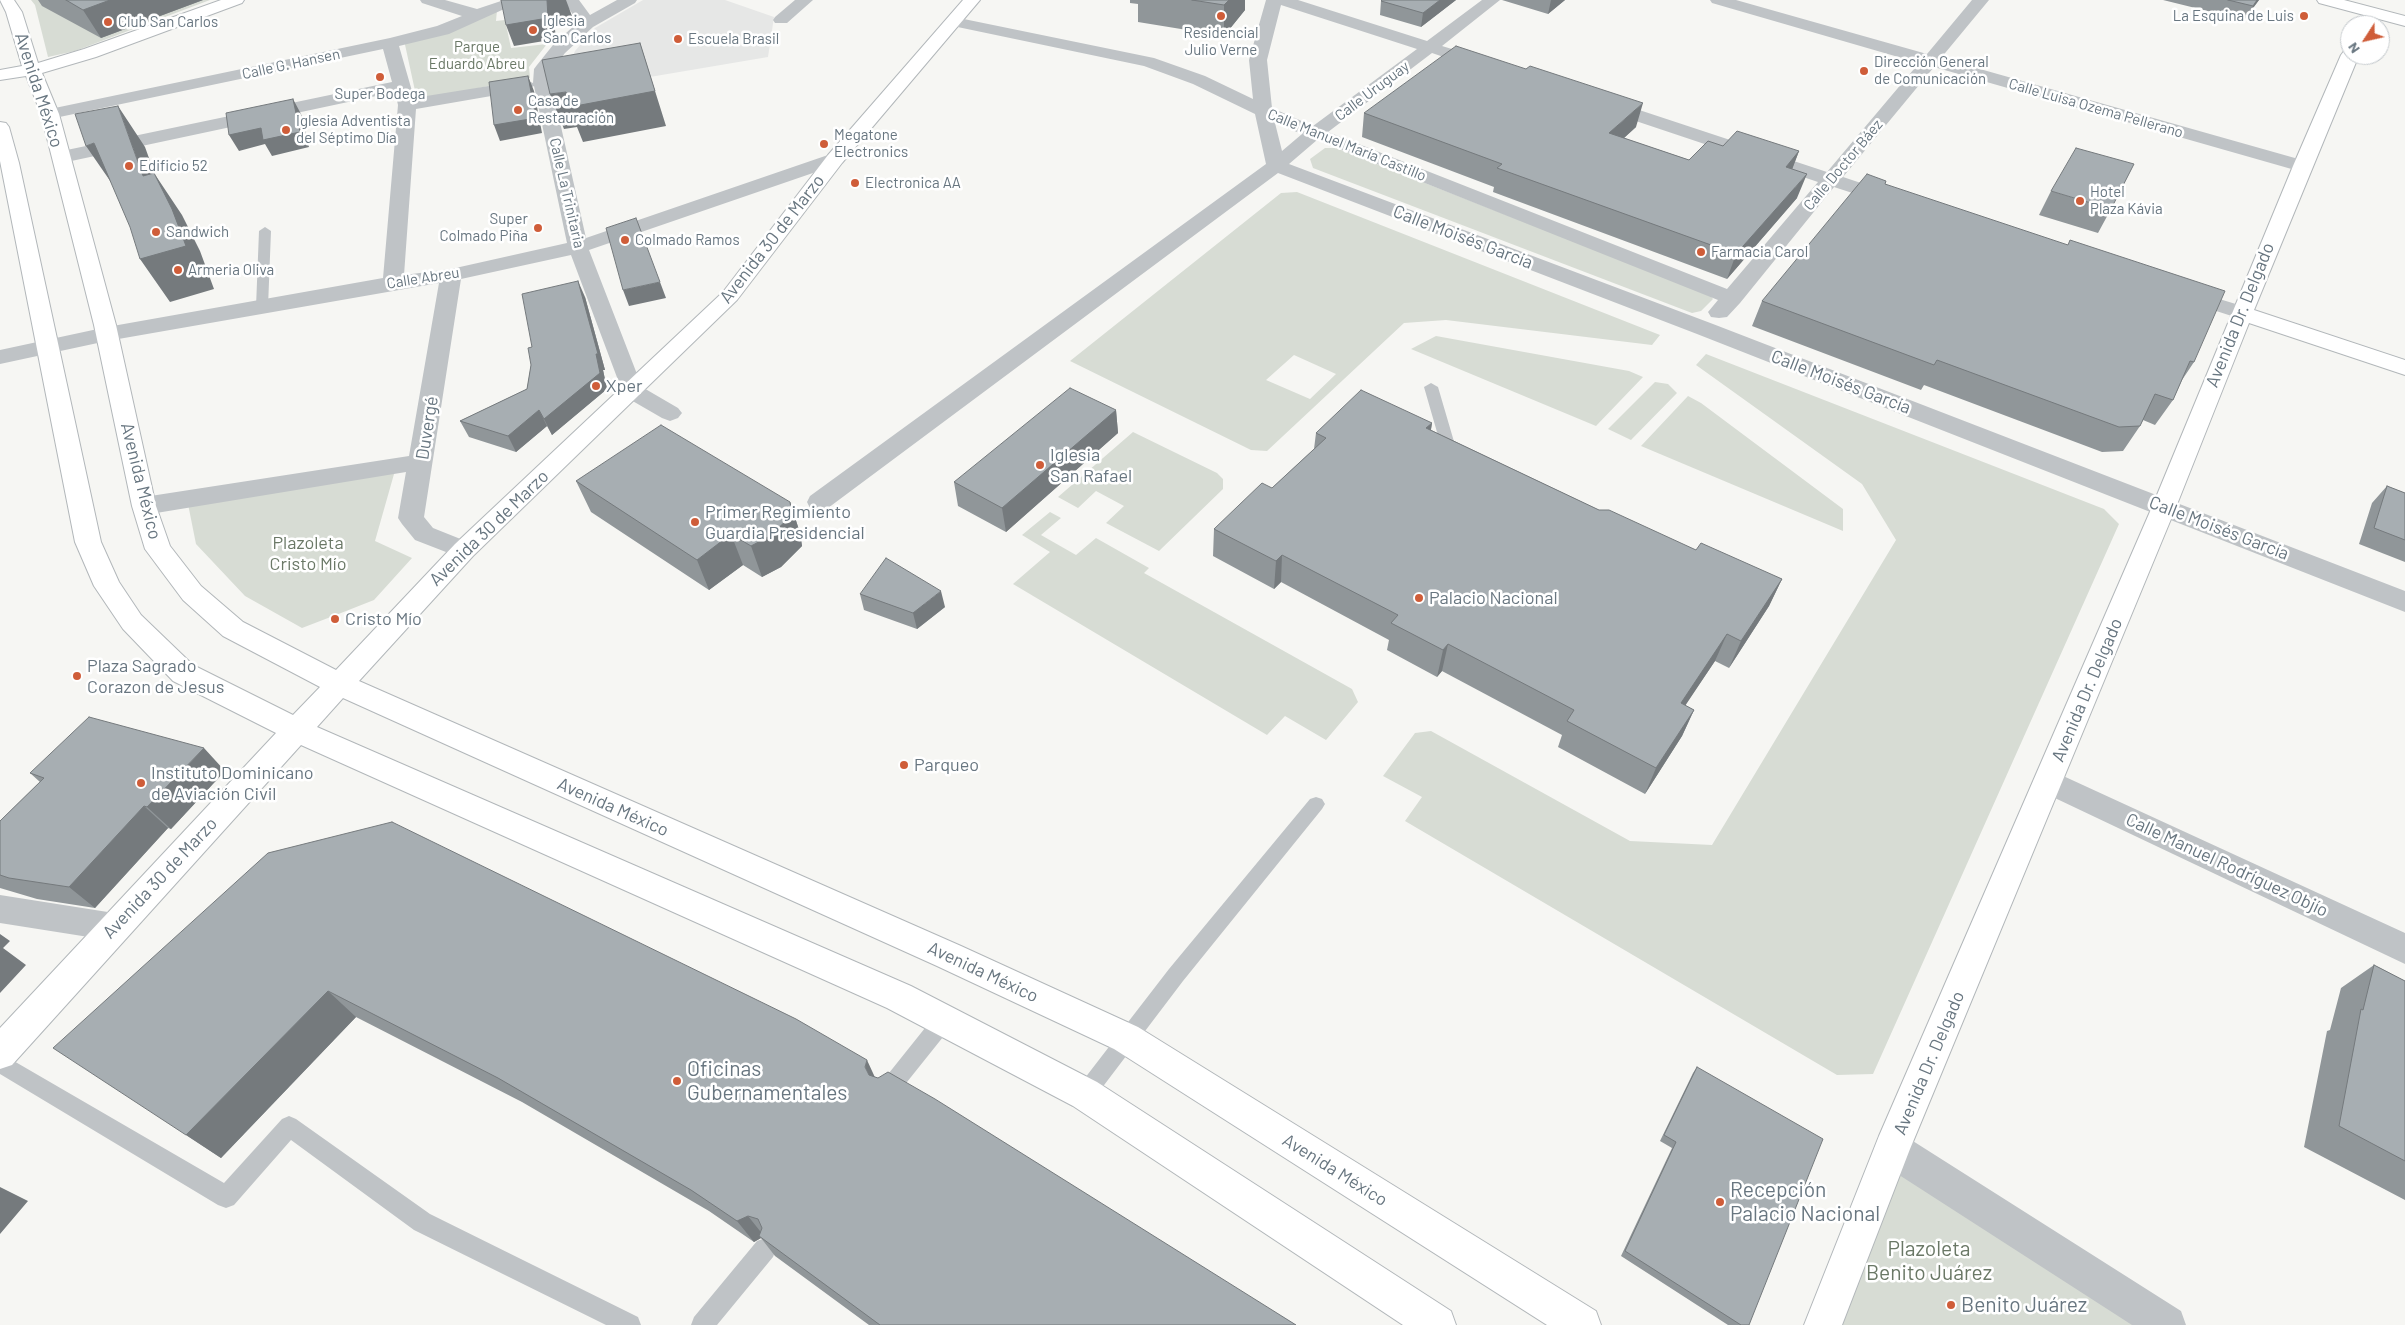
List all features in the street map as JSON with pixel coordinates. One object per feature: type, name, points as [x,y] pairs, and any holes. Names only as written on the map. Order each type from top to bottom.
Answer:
[{"type":"main road","name":"Avenida México","points":[[6,0],[14,12],[32,70],[50,114],[107,334],[144,506],[158,549],[192,593],[232,629],[338,684],[940,952],[1126,1038],[1582,1325]]},
{"type":"main road","points":[[0,75],[32,70],[90,53],[236,0]]},
{"type":"main road","name":"Avenida 30 de Marzo","points":[[0,1053],[114,927],[298,731],[338,684],[464,550],[730,296],[835,159],[972,0]]},
{"type":"main road","points":[[2325,0],[2405,21]]},
{"type":"main road","name":"Avenida Dr. Delgado","points":[[1823,1325],[1892,1149],[2164,507],[2241,313],[2346,65]]},
{"type":"main road","points":[[0,127],[5,164],[49,346],[88,542],[107,586],[132,622],[183,673],[298,731],[899,997],[944,1020],[1085,1094],[1437,1325]]},
{"type":"main road","points":[[2241,313],[2405,368]]},
{"type":"street","points":[[428,0],[478,15]]},
{"type":"street","name":"Calle G. Hansen","points":[[50,114],[390,43],[443,30],[498,6],[529,0]]},
{"type":"street","points":[[571,0],[587,23]]},
{"type":"street","points":[[407,105],[542,82],[543,69],[559,49],[587,23],[629,0]]},
{"type":"street","points":[[781,20],[805,0]]},
{"type":"street","points":[[1274,0],[1258,60],[1263,111],[1276,166]]},
{"type":"street","points":[[1282,0],[1497,69]]},
{"type":"street","name":"Calle Uruguay","points":[[819,502],[1276,166],[1315,133],[1492,0]]},
{"type":"street","name":"Calle Luisa Ozema Pellerano","points":[[1718,0],[2302,166]]},
{"type":"street","name":"Calle Doctor Báez","points":[[1705,328],[1981,0]]},
{"type":"street","name":"Calle Manuel María Castillo","points":[[954,22],[1148,62],[1199,80],[1263,111],[1315,133],[1732,298]]},
{"type":"street","points":[[390,43],[407,105],[393,282]]},
{"type":"street","name":"Calle La Trinitaria","points":[[542,82],[578,247],[632,391]]},
{"type":"street","points":[[62,158],[402,85]]},
{"type":"street","points":[[1582,97],[1905,204]]},
{"type":"street","name":"Calle Abreu","points":[[0,356],[107,334],[393,282],[451,275],[578,247],[835,159]]},
{"type":"street","name":"Calle Moisés García","points":[[1276,166],[1705,328],[2405,602]]},
{"type":"street","name":"Duvergé","points":[[451,275],[411,518],[424,534],[464,550]]},
{"type":"street","points":[[2166,289],[2241,313]]},
{"type":"street","points":[[632,391],[670,413]]},
{"type":"street","points":[[144,506],[421,462]]},
{"type":"street","name":"Calle Manuel Rodríguez Objío","points":[[2048,781],[2405,949]]},
{"type":"street","points":[[0,909],[114,927]]},
{"type":"street","points":[[1892,1149],[2167,1325]]},
{"type":"lane","points":[[262,306],[265,231]]},
{"type":"lane","points":[[1431,387],[1448,446],[1467,466]]},
{"type":"lane","points":[[1085,1094],[1126,1038],[1316,804]]},
{"type":"lane","points":[[888,1090],[944,1020]]},
{"type":"lane","points":[[0,1063],[226,1197],[289,1126],[422,1222],[630,1325]]},
{"type":"lane","points":[[702,1325],[765,1249]]},
{"type":"shaded area","name":"Escuela Brasil","points":[[643,0],[725,0],[774,17],[768,57],[567,91],[566,72],[575,51],[595,28]]},
{"type":"green space","points":[[31,0],[210,0],[75,51],[48,57],[35,5]]},
{"type":"green space","name":"Parque Eduardo Abreu","points":[[497,10],[496,21],[505,20],[511,48],[547,44],[529,67],[530,78],[417,100],[404,40]]},
{"type":"green space","points":[[1325,148],[1336,148],[1710,295],[1713,299],[1701,311],[1692,313],[1313,168],[1310,159]]},
{"type":"green space","points":[[1297,192],[1660,335],[1652,345],[1446,320],[1404,323],[1267,451],[1251,450],[1070,361],[1281,193]],"holes":[[[1294,355],[1336,374],[1310,399],[1266,380]]]},
{"type":"green space","points":[[1436,336],[1629,371],[1643,377],[1596,426],[1411,349]]},
{"type":"green space","points":[[1706,354],[2104,509],[2119,524],[1873,1074],[1837,1075],[1405,821],[1422,797],[1383,776],[1415,733],[1431,731],[1630,841],[1712,845],[1896,540],[1862,484],[1696,365]]},
{"type":"green space","points":[[1655,382],[1668,384],[1677,393],[1631,440],[1608,429]]},
{"type":"green space","points":[[1688,396],[1701,403],[1843,509],[1843,531],[1641,446]]},
{"type":"green space","points":[[1133,432],[1217,473],[1223,479],[1223,489],[1159,551],[1106,523],[1124,506],[1096,491],[1078,508],[1058,497]]},
{"type":"green space","name":"Plazoleta Cristo Mío","points":[[396,467],[375,541],[412,558],[374,600],[341,613],[302,628],[245,596],[196,544],[188,504]]},
{"type":"green space","points":[[1050,512],[1061,518],[1041,535],[1076,555],[1096,538],[1149,568],[1144,573],[1352,689],[1358,702],[1326,740],[1285,716],[1267,735],[1013,584],[1050,552],[1022,535]]},
{"type":"green space","name":"Plazoleta Benito Juárez","points":[[1896,1165],[2148,1325],[1835,1325]]},
{"type":"building","points":[[66,0],[110,0],[83,10]]},
{"type":"building","points":[[501,0],[547,0],[548,18],[506,25]]},
{"type":"building","points":[[1192,0],[1229,0],[1224,5]]},
{"type":"building","points":[[1382,0],[1440,0],[1423,13]]},
{"type":"building","points":[[2228,0],[2257,0],[2253,6]]},
{"type":"building","points":[[640,43],[655,91],[570,107],[566,92],[550,94],[542,60]]},
{"type":"building","points":[[1456,46],[1526,69],[1530,66],[1643,103],[1609,133],[1689,160],[1708,141],[1723,146],[1737,131],[1799,151],[1786,167],[1807,174],[1736,254],[1497,168],[1502,164],[1364,113]]},
{"type":"building","points":[[528,76],[536,118],[494,125],[489,82]]},
{"type":"building","points":[[293,99],[300,132],[263,140],[261,128],[229,135],[226,113]]},
{"type":"building","points":[[118,106],[143,176],[154,173],[172,209],[186,246],[140,259],[130,227],[94,143],[86,146],[75,114]]},
{"type":"building","points":[[2076,148],[2134,164],[2111,209],[2051,191]]},
{"type":"building","points":[[1867,174],[1886,181],[1885,184],[2068,245],[2070,240],[2225,291],[2194,362],[2190,361],[2173,400],[2155,394],[2140,426],[2119,427],[1937,360],[1934,365],[1762,301]]},
{"type":"building","points":[[636,218],[660,282],[623,290],[606,228]]},
{"type":"building","points":[[578,281],[598,354],[596,354],[600,373],[544,419],[539,410],[508,436],[460,421],[527,389],[531,365],[528,348],[532,347],[522,294]]},
{"type":"building","points":[[1070,388],[1116,410],[1002,508],[954,482]]},
{"type":"building","name":"Palacio Nacional","points":[[1361,390],[1432,423],[1426,428],[1599,510],[1609,510],[1696,550],[1701,543],[1782,579],[1741,641],[1727,634],[1681,703],[1694,710],[1656,768],[1567,721],[1574,710],[1448,644],[1443,650],[1391,623],[1398,615],[1282,555],[1276,561],[1214,529],[1262,483],[1272,488],[1326,438],[1316,433]]},
{"type":"building","points":[[661,425],[790,502],[792,515],[770,536],[751,546],[731,534],[697,560],[576,481]]},
{"type":"building","points":[[2387,486],[2405,493],[2405,540],[2374,528]]},
{"type":"building","points":[[886,558],[941,591],[913,613],[860,594]]},
{"type":"building","points":[[89,717],[204,748],[147,807],[144,806],[69,887],[0,875],[0,821],[44,778],[30,773]]},
{"type":"building","name":"Oficinas Gubernamentales","points":[[392,822],[796,1019],[867,1060],[865,1067],[869,1075],[878,1078],[888,1072],[935,1099],[1296,1325],[880,1325],[759,1236],[762,1228],[758,1219],[748,1216],[737,1221],[691,1190],[498,1078],[328,991],[186,1135],[53,1048],[268,853]]},
{"type":"building","points":[[2374,965],[2405,981],[2405,1161],[2339,1126],[2361,1009],[2363,1010]]},
{"type":"building","name":"Recepción Palacio Nacional","points":[[1697,1067],[1823,1139],[1749,1325],[1741,1325],[1625,1251],[1676,1142],[1664,1135]]},
{"type":"place","name":"Residencial Julio Verne","points":[[1221,16]]},
{"type":"place","name":"La Esquina de Luis","points":[[2304,16]]},
{"type":"place","name":"Club San Carlos","points":[[108,22]]},
{"type":"place","name":"Iglesia San Carlos","points":[[533,30]]},
{"type":"place","name":"Escuela Brasil","points":[[678,39]]},
{"type":"place","name":"Dirección General de Comunicación","points":[[1864,71]]},
{"type":"place","name":"Super Bodega","points":[[380,77]]},
{"type":"place","name":"Casa de Restauración","points":[[518,110]]},
{"type":"place","name":"Iglesia Adventista del Séptimo Día","points":[[286,130]]},
{"type":"place","name":"Megatone Electronics","points":[[824,144]]},
{"type":"place","name":"Edificio 52","points":[[129,166]]},
{"type":"place","name":"Electronica AA","points":[[855,183]]},
{"type":"place","name":"Hotel Plaza Kávia","points":[[2080,201]]},
{"type":"place","name":"Super Colmado Piña","points":[[538,228]]},
{"type":"place","name":"Sandwich","points":[[156,232]]},
{"type":"place","name":"Colmado Ramos","points":[[625,240]]},
{"type":"place","name":"Farmacia Carol","points":[[1701,252]]},
{"type":"place","name":"Armeria Oliva","points":[[178,270]]},
{"type":"place","name":"Xper","points":[[596,386]]},
{"type":"place","name":"Iglesia San Rafael","points":[[1040,465]]},
{"type":"place","name":"Primer Regimiento Guardia Presidencial","points":[[695,522]]},
{"type":"place","name":"Palacio Nacional","points":[[1419,598]]},
{"type":"place","name":"Cristo Mío","points":[[335,619]]},
{"type":"place","name":"Plaza Sagrado Corazon de Jesus","points":[[77,676]]},
{"type":"place","name":"Parqueo","points":[[904,765]]},
{"type":"place","name":"Instituto Dominicano de Aviación Civil","points":[[141,783]]},
{"type":"place","name":"Oficinas Gubernamentales","points":[[677,1081]]},
{"type":"place","name":"Recepción Palacio Nacional","points":[[1720,1202]]},
{"type":"place","name":"Benito Juárez","points":[[1951,1305]]}]
